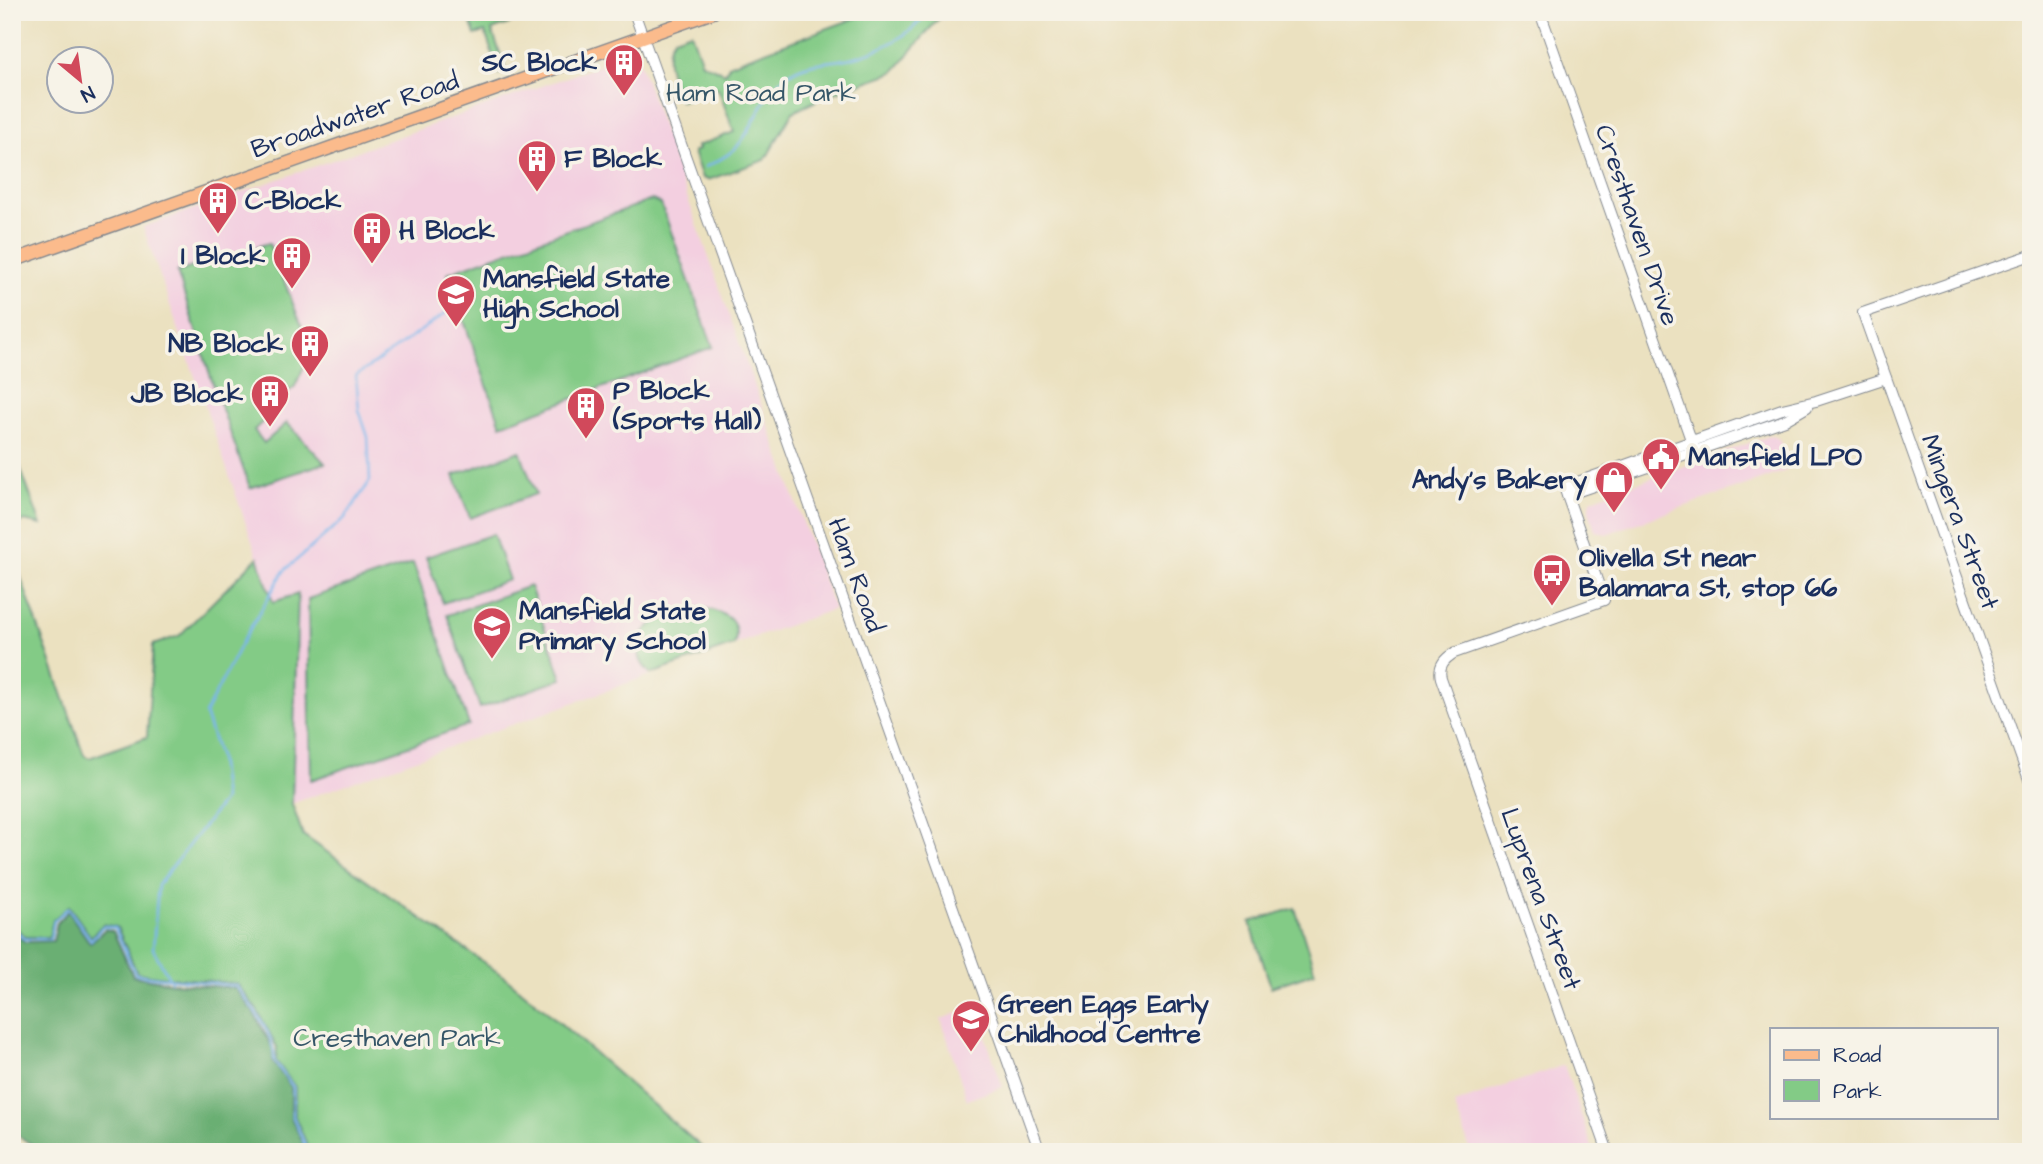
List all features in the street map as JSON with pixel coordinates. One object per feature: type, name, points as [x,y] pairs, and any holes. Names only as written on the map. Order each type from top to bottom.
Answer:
[{"type":"main road","name":"Broadwater Road","points":[[12,261],[713,12]]},
{"type":"street","name":"Ham Road","points":[[634,12],[1040,1152]]},
{"type":"street","name":"Cresthaven Drive","points":[[1540,12],[1693,447]]},
{"type":"street","name":"Mingera Street","points":[[2031,255],[1863,313],[2031,785]]},
{"type":"street","points":[[1693,447],[1785,420],[1816,401],[1886,378]]},
{"type":"street","name":"Luprena Street","points":[[1608,1152],[1439,671],[1444,660],[1454,653],[1604,600],[1565,491],[1693,447]]},
{"type":"shaded area","name":"Mansfield State High School","points":[[630,55],[636,57],[640,64],[834,609],[291,804],[298,594],[273,602],[143,227]]},
{"type":"shaded area","points":[[1772,435],[1779,439],[1789,464],[1783,472],[1606,534],[1595,531],[1589,510],[1592,499]]},
{"type":"shaded area","name":"Green Eggs Early Childhood Centre","points":[[975,1007],[1003,1087],[967,1100],[941,1019]]},
{"type":"shaded area","points":[[1564,1065],[1594,1152],[1471,1152],[1454,1104]]},
{"type":"green space","points":[[467,12],[517,12],[519,20],[492,30],[506,70],[499,74],[485,32],[475,35]]},
{"type":"green space","name":"Ham Road Park","points":[[872,12],[944,12],[894,72],[828,95],[793,112],[765,160],[708,180],[702,178],[693,152],[698,150],[697,146],[734,132],[718,88],[680,101],[668,61],[670,45],[674,38],[691,32],[702,63],[725,73],[730,64]]},
{"type":"green space","points":[[652,200],[661,204],[713,347],[501,425],[447,273]]},
{"type":"green space","points":[[269,243],[310,347],[301,350],[305,365],[294,388],[254,430],[264,443],[287,423],[325,463],[250,488],[177,272]]},
{"type":"green space","points":[[12,445],[41,525],[24,521],[12,526]]},
{"type":"green space","points":[[520,451],[536,494],[470,518],[454,475]]},
{"type":"green space","points":[[493,534],[509,580],[443,603],[426,557]]},
{"type":"green space","name":"Cresthaven Park","points":[[12,553],[84,755],[89,758],[147,737],[153,645],[179,636],[258,557],[273,602],[298,594],[292,804],[303,835],[506,978],[707,1152],[310,1152],[295,1117],[295,1087],[276,1061],[277,1047],[257,1010],[237,984],[137,973],[117,927],[103,924],[91,937],[69,906],[53,920],[49,937],[26,937],[12,925]]},
{"type":"green space","points":[[413,563],[469,725],[311,780],[308,599]]},
{"type":"green space","points":[[530,586],[562,679],[480,708],[447,615]]},
{"type":"green space","points":[[697,608],[721,613],[732,622],[736,636],[734,645],[651,674],[643,665],[639,654],[642,636],[653,623]]},
{"type":"green space","points":[[1295,908],[1315,972],[1271,987],[1250,922]]},
{"type":"green space","points":[[68,911],[90,943],[105,929],[113,931],[133,976],[173,983],[235,988],[254,1013],[273,1048],[273,1062],[291,1087],[291,1117],[307,1152],[44,1152],[12,1132],[12,931],[25,942],[53,941],[57,923]]},
{"type":"waterway","points":[[705,167],[737,147],[767,97],[789,74],[803,67],[851,58],[883,47],[912,29],[927,12]]},
{"type":"waterway","points":[[171,981],[153,949],[158,885],[224,800],[219,757],[205,714],[241,644],[284,571],[345,518],[370,481],[368,437],[359,410],[356,376],[459,304]]},
{"type":"waterway","points":[[12,928],[25,939],[50,939],[54,921],[68,908],[91,940],[103,926],[115,928],[135,974],[236,986],[262,1022],[271,1041],[274,1061],[293,1087],[293,1117],[308,1152]]},
{"type":"place","name":"SC Block","points":[[624,97]]},
{"type":"place","name":"F Block","points":[[537,193]]},
{"type":"place","name":"C-Block","points":[[218,235]]},
{"type":"place","name":"H Block","points":[[372,265]]},
{"type":"place","name":"I Block","points":[[292,290]]},
{"type":"place","name":"Mansfield State High School","points":[[456,328]]},
{"type":"place","name":"NB Block","points":[[310,378]]},
{"type":"place","name":"JB Block","points":[[270,428]]},
{"type":"place","name":"P Block (Sports Hall)","points":[[586,440]]},
{"type":"place","name":"Mansfield LPO","points":[[1661,491]]},
{"type":"place","name":"Andy's Bakery","points":[[1614,514]]},
{"type":"place","name":"Olivella St near Balamara St, stop 66","points":[[1552,607]]},
{"type":"place","name":"Mansfield State Primary School","points":[[492,660]]},
{"type":"place","name":"Green Eggs Early Childhood Centre","points":[[971,1053]]}]
